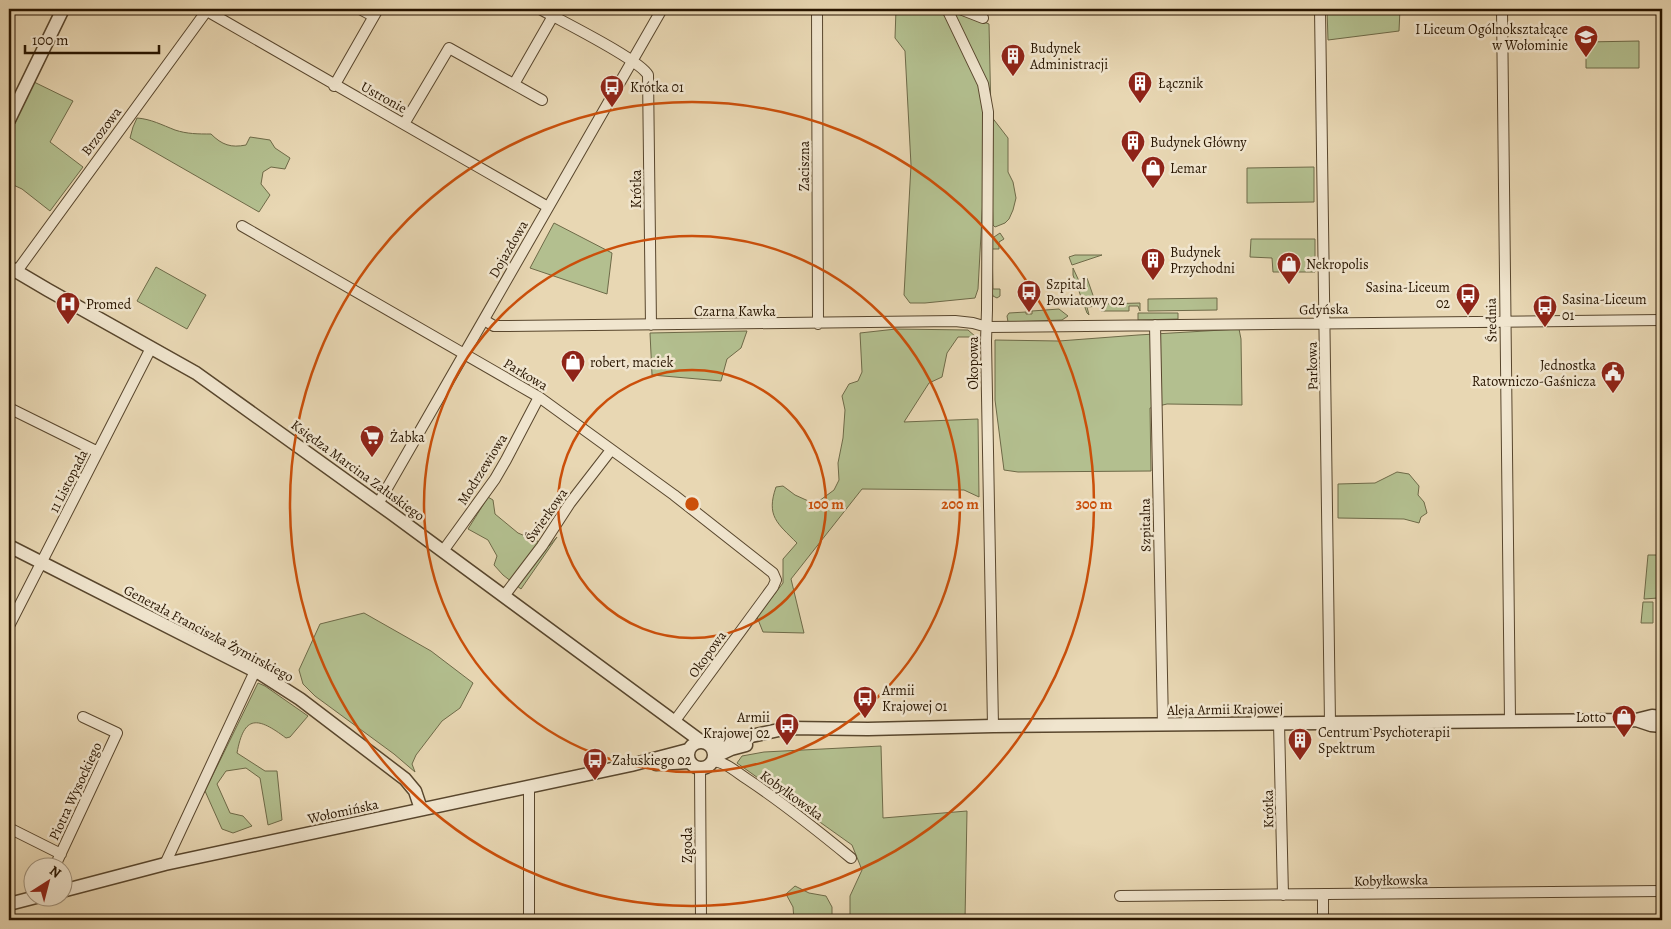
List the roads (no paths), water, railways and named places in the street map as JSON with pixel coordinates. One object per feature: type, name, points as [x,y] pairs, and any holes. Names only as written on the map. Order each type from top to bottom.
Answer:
[{"type":"street","points":[[9,120],[63,9]]},
{"type":"street","points":[[334,86],[375,12],[360,9]]},
{"type":"street","name":"Krótka","points":[[540,9],[646,71],[649,80],[651,325]]},
{"type":"street","name":"Dojazdowa","points":[[378,504],[662,9]]},
{"type":"street","name":"Zaciszna","points":[[816,9],[818,324]]},
{"type":"street","name":"Okopowa","points":[[947,9],[979,76],[987,102],[986,341],[993,726]]},
{"type":"street","points":[[960,9],[983,18]]},
{"type":"street","name":"Parkowa","points":[[1320,9],[1330,722]]},
{"type":"street","name":"Średnia","points":[[1502,9],[1510,720]]},
{"type":"street","name":"Ustronie","points":[[208,10],[334,86],[548,207]]},
{"type":"street","name":"Brzozowa","points":[[13,269],[208,10]]},
{"type":"street","points":[[514,84],[553,16]]},
{"type":"street","points":[[404,124],[449,48],[542,100]]},
{"type":"street","name":"Parkowa","points":[[242,226],[539,397],[674,495],[770,570],[775,577]]},
{"type":"street","name":"Księdza Marcina Załuskiego","points":[[13,269],[196,373],[443,551],[674,722],[701,754]]},
{"type":"street","name":"Czarna Kawka","points":[[484,320],[494,326],[818,324],[955,321],[987,327]]},
{"type":"street","name":"Gdyńska","points":[[987,327],[1662,320]]},
{"type":"street","name":"Szpitalna","points":[[1154,325],[1163,725]]},
{"type":"street","name":"11 Listopada","points":[[9,626],[151,348]]},
{"type":"street","name":"Modrzewiowa","points":[[443,551],[495,479],[539,397]]},
{"type":"street","points":[[9,408],[98,452]]},
{"type":"street","name":"Świerkowa","points":[[504,596],[542,546],[570,503],[611,450]]},
{"type":"street","name":"Generała Franciszka Żymirskiego","points":[[9,546],[255,671],[300,699],[404,779],[415,791],[421,810]]},
{"type":"street","name":"Okopowa","points":[[674,722],[773,587],[775,577]]},
{"type":"street","points":[[165,864],[255,671]]},
{"type":"street","name":"Aleja Armii Krajowej","points":[[701,754],[788,728],[1636,720],[1652,716],[1662,717]]},
{"type":"street","name":"Piotra Wysockiego","points":[[61,854],[117,734],[83,717]]},
{"type":"street","name":"Aleja Armii Krajowej","points":[[1636,720],[1662,726]]},
{"type":"street","name":"Krótka","points":[[1279,723],[1283,895]]},
{"type":"street","name":"Wołomińska","points":[[72,888],[165,864],[530,786],[631,765],[701,754]]},
{"type":"street","name":"Kobyłkowska","points":[[701,754],[724,764],[759,787],[802,818],[851,858]]},
{"type":"street","name":"Zgoda","points":[[701,754],[701,920]]},
{"type":"street","points":[[529,920],[530,786]]},
{"type":"street","points":[[9,828],[61,854]]},
{"type":"street","name":"Kobyłkowska","points":[[1120,896],[1662,890]]},
{"type":"street","points":[[1323,895],[1323,920]]},
{"type":"street","points":[[9,904],[22,901]]},
{"type":"place","name":"I Liceum Ogólnokształcące w Wołominie","points":[[1586,58]]},
{"type":"place","name":"Budynek Administracji","points":[[1013,77]]},
{"type":"place","name":"Łącznik","points":[[1140,104]]},
{"type":"place","name":"Krótka 01","points":[[612,108]]},
{"type":"place","name":"Budynek Główny","points":[[1133,163]]},
{"type":"place","name":"Lemar","points":[[1153,189]]},
{"type":"place","name":"Budynek Przychodni","points":[[1153,281]]},
{"type":"place","name":"Nekropolis","points":[[1289,285]]},
{"type":"place","name":"Szpital Powiatowy 02","points":[[1029,313]]},
{"type":"place","name":"Sasina-Liceum 02","points":[[1468,316]]},
{"type":"place","name":"Promed","points":[[68,325]]},
{"type":"place","name":"Sasina-Liceum 01","points":[[1545,328]]},
{"type":"place","name":"robert, maciek","points":[[573,383]]},
{"type":"place","name":"Jednostka Ratowniczo-Gaśnicza","points":[[1613,394]]},
{"type":"place","name":"Żabka","points":[[372,458]]},
{"type":"place","name":"Armii Krajowej 01","points":[[865,719]]},
{"type":"place","name":"Lotto","points":[[1624,738]]},
{"type":"place","name":"Armii Krajowej 02","points":[[787,746]]},
{"type":"place","name":"Centrum Psychoterapii Spektrum","points":[[1300,761]]},
{"type":"place","name":"Załuskiego 02","points":[[595,781]]}]
